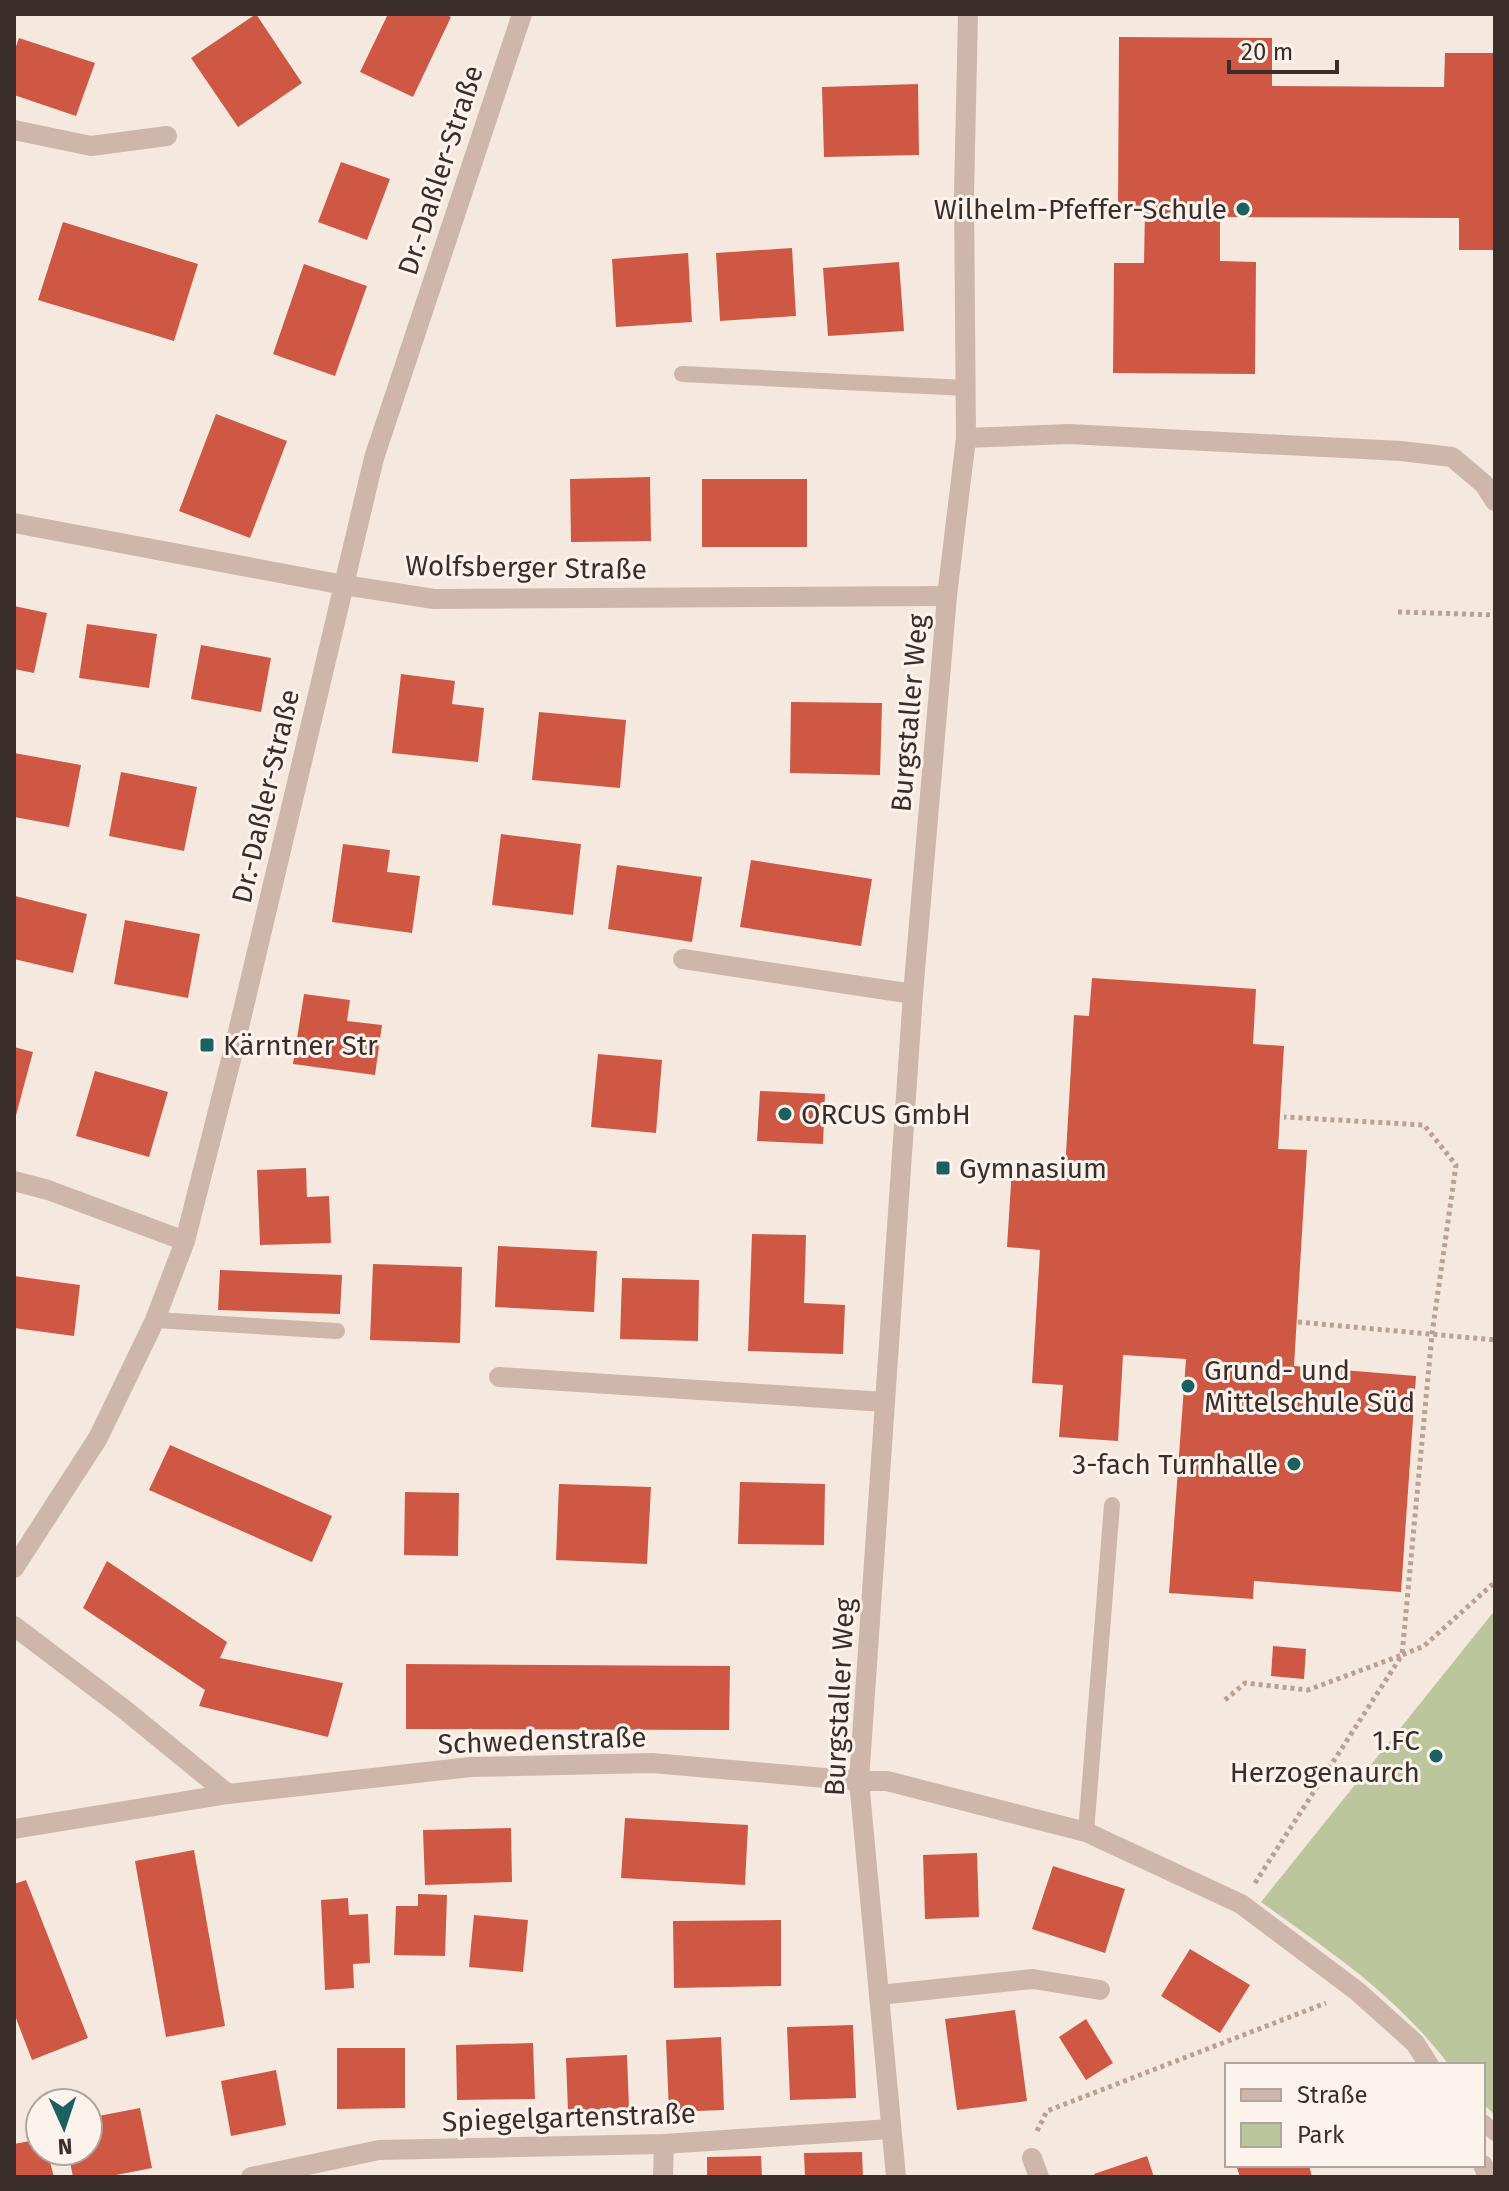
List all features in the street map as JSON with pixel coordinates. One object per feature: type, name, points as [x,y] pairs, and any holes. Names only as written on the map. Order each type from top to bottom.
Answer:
[{"type":"street","name":"Dr.-Daßler-Straße","points":[[14,1568],[98,1438],[155,1320],[185,1241],[236,1040],[374,458],[522,14]]},
{"type":"street","name":"Burgstaller Weg","points":[[896,2177],[859,1781],[913,994],[947,596],[966,438],[964,195],[968,14]]},
{"type":"street","points":[[14,130],[91,146],[167,136]]},
{"type":"street","points":[[966,438],[1069,434],[1452,457],[1484,484],[1495,501]]},
{"type":"street","name":"Wolfsberger Straße","points":[[14,523],[434,599],[947,596]]},
{"type":"street","points":[[683,959],[913,994]]},
{"type":"street","points":[[14,1181],[48,1190],[185,1241]]},
{"type":"street","points":[[499,1377],[885,1402]]},
{"type":"street","points":[[14,1626],[125,1710],[228,1794]]},
{"type":"street","name":"Schwedenstraße","points":[[14,1829],[228,1794],[471,1767],[652,1763],[887,1781],[1086,1832],[1241,1904],[1357,1991],[1415,2043],[1428,2063]]},
{"type":"street","points":[[879,1995],[1033,1979],[1100,1990]]},
{"type":"street","name":"Spiegelgartenstraße","points":[[251,2177],[379,2150],[664,2144],[891,2129]]},
{"type":"street","points":[[663,2177],[664,2144]]},
{"type":"lane","points":[[682,374],[966,388]]},
{"type":"lane","points":[[155,1320],[337,1331]]},
{"type":"lane","points":[[1086,1832],[1112,1505]]},
{"type":"path","points":[[1398,612],[1495,615]]},
{"type":"path","points":[[1241,1904],[1402,1655],[1432,1334],[1456,1165],[1424,1125],[1284,1117]]},
{"type":"path","points":[[1298,1322],[1495,1340]]},
{"type":"path","points":[[1225,1700],[1245,1683],[1308,1690],[1424,1646],[1495,1582]]},
{"type":"path","points":[[1036,2168],[1035,2136],[1047,2111],[1357,1991]]},
{"type":"green space","name":"1.FC Herzogenaurch","points":[[1495,1610],[1495,2115],[1485,2106],[1485,2063],[1447,2063],[1385,1996],[1261,1902]]},
{"type":"building","points":[[256,14],[302,83],[238,127],[191,58]]},
{"type":"building","points":[[388,14],[444,14],[451,17],[413,97],[360,72]]},
{"type":"building","points":[[1119,37],[1272,38],[1272,86],[1444,87],[1445,53],[1495,53],[1495,250],[1459,250],[1459,218],[1220,217],[1220,261],[1256,262],[1255,374],[1113,373],[1114,263],[1144,263],[1145,210],[1118,210]]},
{"type":"building","points":[[19,38],[95,63],[76,116],[14,95],[14,52]]},
{"type":"building","points":[[918,84],[919,155],[824,157],[822,87]]},
{"type":"building","points":[[341,162],[390,179],[367,240],[318,222]]},
{"type":"building","points":[[63,222],[198,264],[174,341],[38,300]]},
{"type":"building","points":[[792,248],[796,316],[720,321],[716,253]]},
{"type":"building","points":[[688,253],[692,322],[616,327],[612,259]]},
{"type":"building","points":[[899,262],[904,331],[828,336],[823,268]]},
{"type":"building","points":[[304,264],[367,286],[335,376],[273,354]]},
{"type":"building","points":[[216,414],[287,441],[250,538],[179,511]]},
{"type":"building","points":[[650,477],[651,541],[571,542],[570,479]]},
{"type":"building","points":[[702,479],[807,479],[807,547],[702,547]]},
{"type":"building","points":[[14,606],[47,613],[34,673],[14,669]]},
{"type":"building","points":[[87,624],[157,634],[149,688],[79,678]]},
{"type":"building","points":[[201,645],[271,658],[261,712],[191,699]]},
{"type":"building","points":[[401,674],[455,681],[452,704],[484,708],[478,762],[392,753]]},
{"type":"building","points":[[791,702],[882,703],[880,775],[790,773]]},
{"type":"building","points":[[539,712],[626,720],[620,788],[532,780]]},
{"type":"building","points":[[14,753],[81,765],[69,827],[14,817]]},
{"type":"building","points":[[121,772],[197,787],[184,851],[109,836]]},
{"type":"building","points":[[501,834],[581,844],[573,915],[492,905]]},
{"type":"building","points":[[343,844],[390,850],[387,872],[420,876],[412,933],[332,922]]},
{"type":"building","points":[[751,860],[872,879],[861,946],[740,927]]},
{"type":"building","points":[[617,865],[702,877],[692,942],[608,929]]},
{"type":"building","points":[[15,896],[87,914],[73,973],[14,959]]},
{"type":"building","points":[[125,920],[200,934],[188,998],[114,984]]},
{"type":"building","points":[[1092,978],[1256,989],[1253,1044],[1284,1046],[1278,1149],[1307,1150],[1294,1366],[1416,1376],[1401,1592],[1254,1581],[1253,1599],[1169,1593],[1186,1359],[1123,1355],[1118,1441],[1059,1437],[1063,1385],[1032,1383],[1040,1250],[1007,1247],[1012,1168],[1065,1171],[1074,1015],[1089,1016]]},
{"type":"building","points":[[304,994],[350,1000],[347,1021],[382,1025],[375,1075],[293,1064]]},
{"type":"building","points":[[14,1047],[33,1052],[15,1119],[14,1119]]},
{"type":"building","points":[[598,1054],[662,1060],[656,1133],[591,1127]]},
{"type":"building","points":[[95,1071],[168,1092],[149,1157],[76,1136]]},
{"type":"building","points":[[760,1091],[825,1094],[823,1144],[757,1141]]},
{"type":"building","points":[[306,1168],[307,1197],[329,1196],[331,1243],[260,1245],[257,1170]]},
{"type":"building","points":[[752,1234],[806,1235],[804,1303],[845,1305],[843,1354],[748,1351]]},
{"type":"building","points":[[498,1246],[597,1251],[594,1312],[495,1307]]},
{"type":"building","points":[[373,1264],[462,1267],[460,1343],[370,1340]]},
{"type":"building","points":[[220,1270],[342,1275],[340,1314],[218,1310]]},
{"type":"building","points":[[14,1276],[80,1285],[74,1336],[14,1328]]},
{"type":"building","points":[[622,1278],[699,1280],[698,1341],[620,1339]]},
{"type":"building","points":[[170,1445],[332,1516],[312,1562],[149,1490]]},
{"type":"building","points":[[740,1482],[825,1484],[824,1545],[738,1544]]},
{"type":"building","points":[[559,1484],[651,1487],[647,1564],[556,1560]]},
{"type":"building","points":[[405,1492],[459,1493],[458,1556],[404,1555]]},
{"type":"building","points":[[107,1561],[227,1642],[220,1658],[343,1683],[328,1737],[199,1706],[205,1690],[83,1608]]},
{"type":"building","points":[[1273,1646],[1306,1649],[1304,1679],[1271,1676]]},
{"type":"building","points":[[406,1664],[730,1666],[729,1730],[406,1729]]},
{"type":"building","points":[[625,1818],[748,1825],[745,1885],[621,1878]]},
{"type":"building","points":[[511,1828],[512,1882],[425,1885],[423,1830]]},
{"type":"building","points":[[194,1850],[225,2026],[166,2037],[135,1861]]},
{"type":"building","points":[[977,1853],[979,1917],[925,1919],[923,1855]]},
{"type":"building","points":[[1053,1866],[1125,1889],[1105,1953],[1032,1929]]},
{"type":"building","points":[[26,1880],[88,2038],[32,2060],[14,2013],[14,1884]]},
{"type":"building","points":[[418,1894],[447,1895],[445,1956],[394,1955],[396,1906],[418,1906]]},
{"type":"building","points":[[348,1898],[349,1915],[368,1914],[370,1963],[353,1964],[354,1988],[325,1990],[321,1900]]},
{"type":"building","points":[[474,1915],[528,1920],[523,1972],[469,1967]]},
{"type":"building","points":[[781,1920],[781,1986],[674,1988],[673,1921]]},
{"type":"building","points":[[1190,1949],[1250,1985],[1220,2033],[1161,1996]]},
{"type":"building","points":[[1015,2010],[1027,2101],[957,2110],[945,2019]]},
{"type":"building","points":[[1086,2019],[1113,2063],[1086,2080],[1059,2037]]},
{"type":"building","points":[[853,2025],[856,2098],[790,2100],[787,2027]]},
{"type":"building","points":[[721,2037],[724,2110],[669,2112],[666,2040]]},
{"type":"building","points":[[533,2043],[535,2099],[457,2100],[456,2045]]},
{"type":"building","points":[[337,2048],[405,2048],[405,2108],[337,2109]]},
{"type":"building","points":[[627,2055],[629,2108],[568,2111],[566,2058]]},
{"type":"building","points":[[276,2070],[286,2125],[231,2136],[221,2081]]},
{"type":"building","points":[[140,2108],[152,2168],[106,2177],[73,2177],[71,2167],[104,2167],[104,2115]]},
{"type":"building","points":[[24,2142],[24,2167],[51,2167],[54,2177],[14,2177],[14,2144]]},
{"type":"building","points":[[862,2152],[863,2177],[805,2177],[804,2153]]},
{"type":"building","points":[[761,2156],[762,2177],[707,2177],[707,2157]]},
{"type":"building","points":[[1147,2156],[1154,2177],[1095,2177],[1094,2174]]},
{"type":"building","points":[[1237,2167],[1310,2167],[1312,2177],[1240,2177]]},
{"type":"place","name":"Wilhelm-Pfeffer-Schule","points":[[1243,209]]},
{"type":"place","name":"Kärntner Str","points":[[207,1045]]},
{"type":"place","name":"ORCUS GmbH","points":[[785,1114]]},
{"type":"place","name":"Gymnasium","points":[[943,1168]]},
{"type":"place","name":"Grund- und Mittelschule Süd","points":[[1188,1386]]},
{"type":"place","name":"3-fach Turnhalle","points":[[1294,1464]]},
{"type":"place","name":"1.FC Herzogenaurch","points":[[1436,1756]]}]
